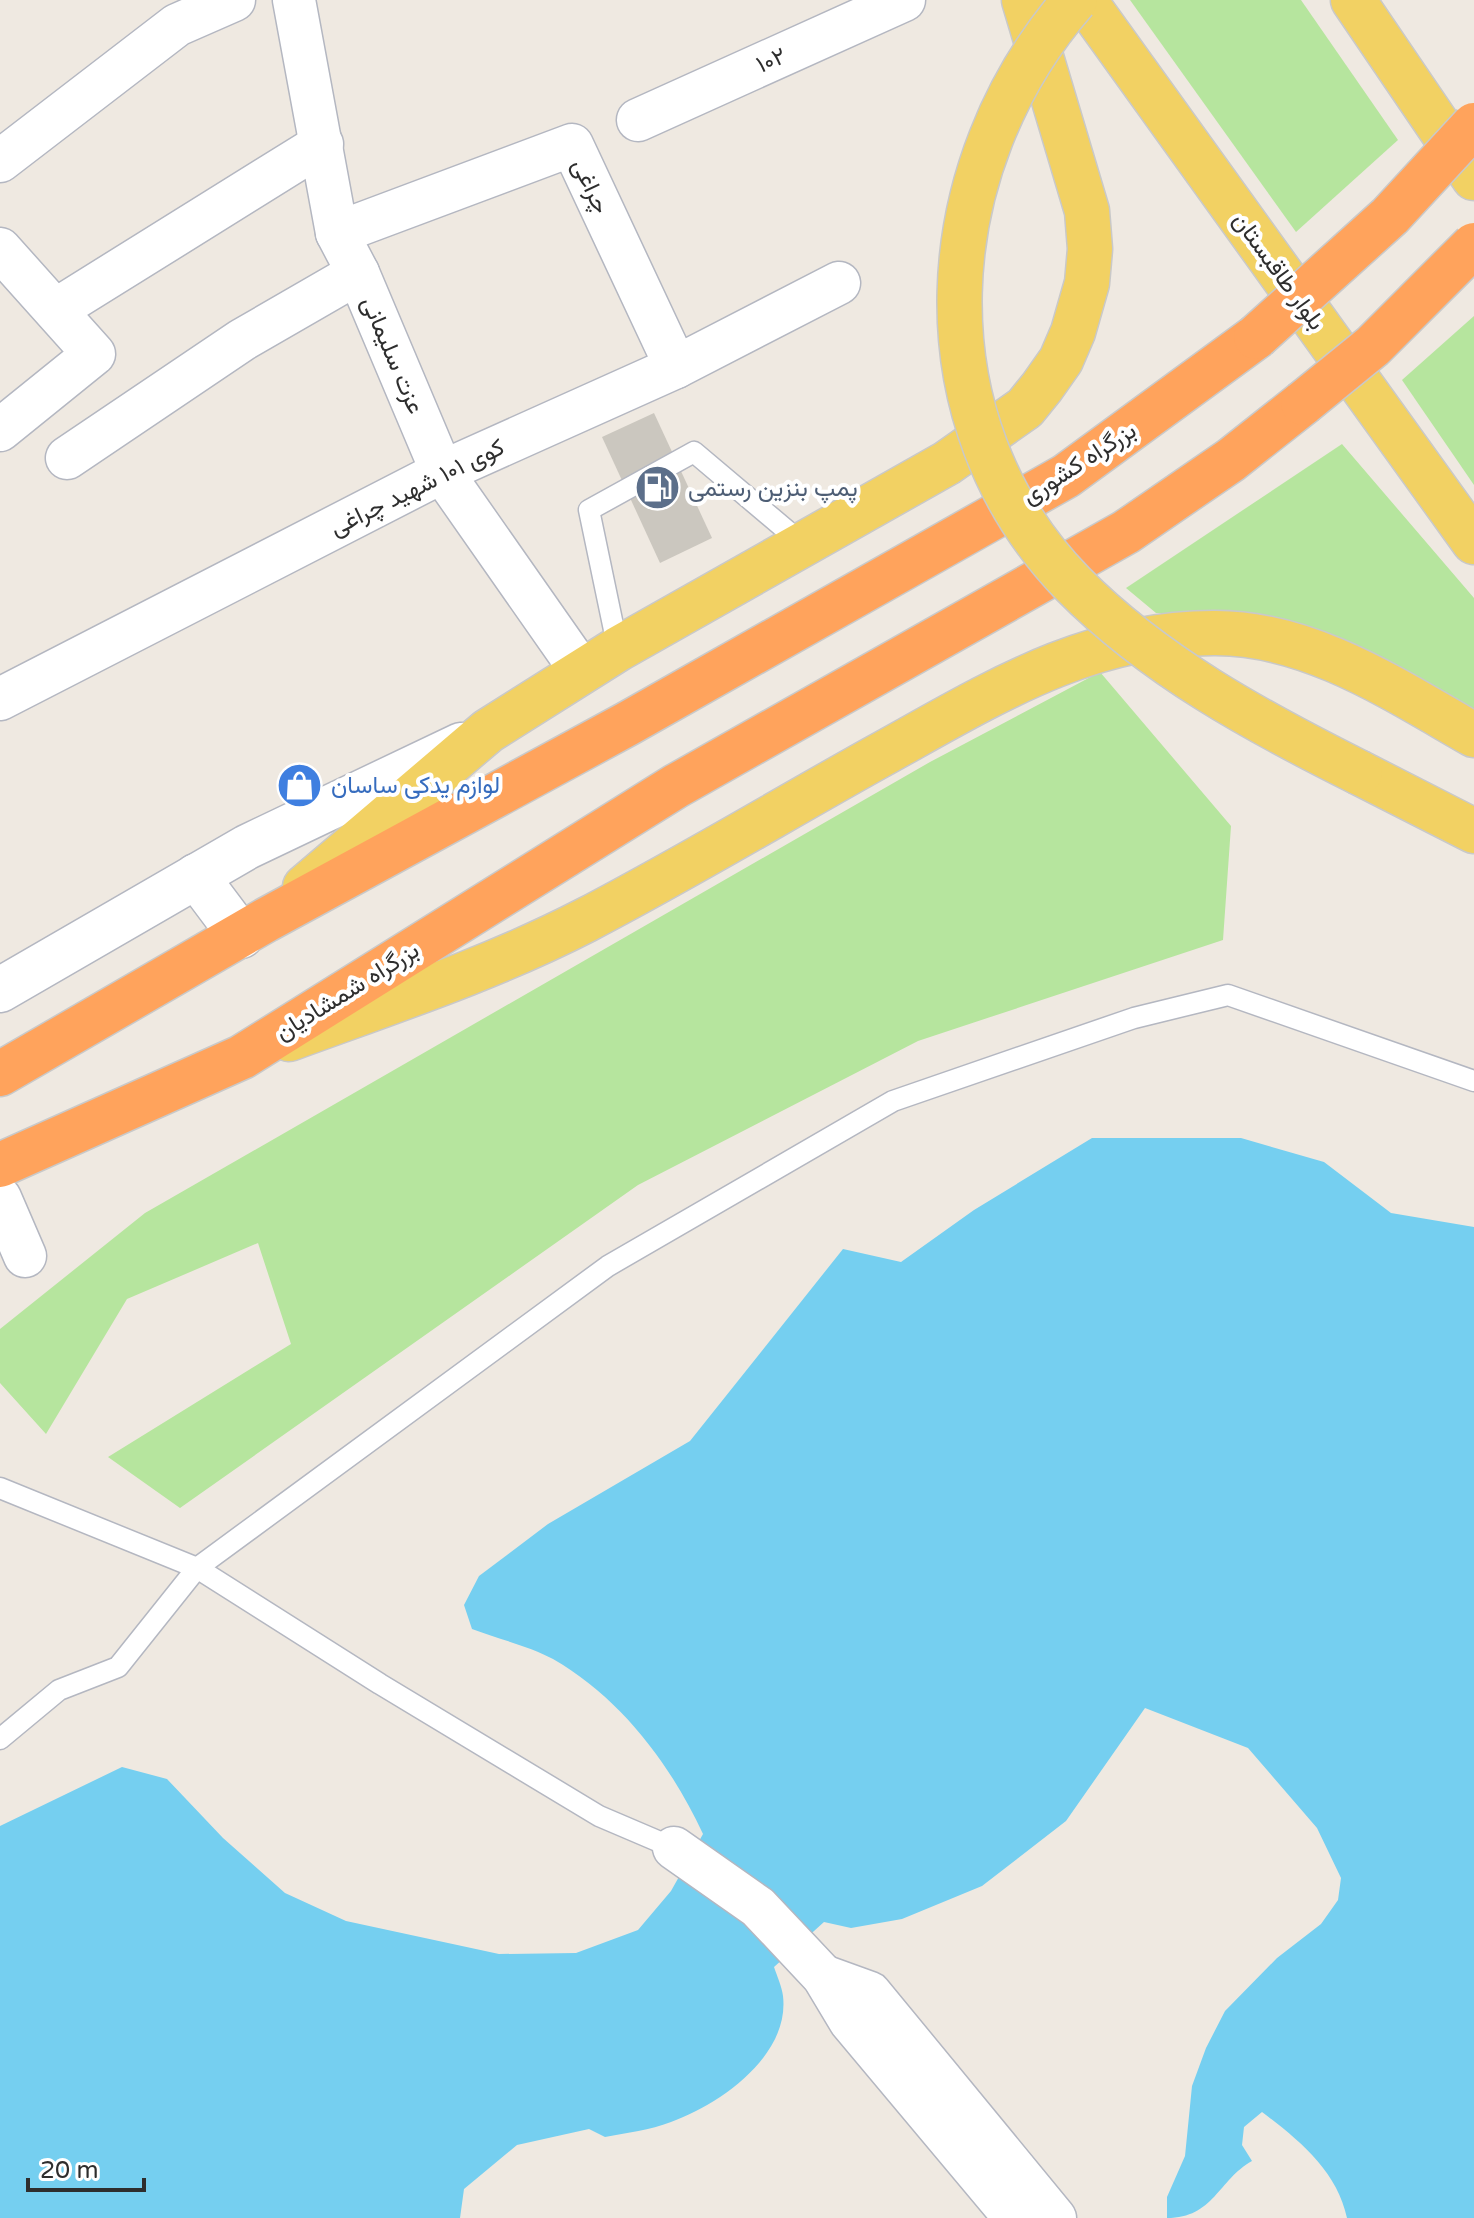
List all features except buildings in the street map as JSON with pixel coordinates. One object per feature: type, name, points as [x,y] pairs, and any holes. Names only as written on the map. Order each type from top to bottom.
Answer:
[{"type":"highway","name":"بزرگراه کشوری","points":[[254,928],[627,724],[1066,476],[1256,337],[1390,216],[1474,125]]},
{"type":"highway","name":"بزرگراه شمشادیان","points":[[0,1165],[242,1057],[676,786],[1126,532],[1231,460],[1373,346],[1474,245]]},
{"type":"highway","points":[[0,1074],[254,928]]},
{"type":"main road","points":[[0,990],[247,847],[488,731],[600,660],[947,463],[1025,408],[1061,360],[1073,332],[1087,283],[1090,249],[1087,211],[1024,0]]},
{"type":"main road","points":[[1075,0],[1024,68],[1002,113],[968,211],[959,269],[958,331],[970,401],[985,447],[1020,517],[1045,551],[1104,615],[1179,672],[1239,709],[1474,831]]},
{"type":"main road","name":"بلوار طاقبستان","points":[[1084,0],[1474,542]]},
{"type":"main road","points":[[1353,0],[1474,178]]},
{"type":"main road","points":[[242,1057],[491,965],[585,920],[954,715],[1085,651],[1188,635],[1255,637],[1338,661],[1474,735]]},
{"type":"main road","points":[[196,876],[254,928],[488,731]]},
{"type":"street","points":[[0,161],[164,13],[234,0]]},
{"type":"street","name":"عزت سلیمانی","points":[[294,0],[337,233],[358,273],[442,472],[600,660]]},
{"type":"street","name":"۱۰۲","points":[[638,120],[904,0]]},
{"type":"street","points":[[57,309],[322,144]]},
{"type":"street","name":"چراغی","points":[[337,233],[572,145],[676,367]]},
{"type":"street","points":[[0,249],[57,309],[94,354],[0,430]]},
{"type":"street","points":[[67,458],[242,340],[358,273]]},
{"type":"street","name":"کوی ۱۰۱ شهید چراغی","points":[[0,699],[442,472],[676,367],[839,283]]},
{"type":"street","points":[[0,1198],[25,1256]]},
{"type":"street","points":[[674,1848],[758,1907],[823,1976],[850,2021],[1015,2218]]},
{"type":"street","points":[[823,1976],[870,1993],[1055,2218]]},
{"type":"lane","points":[[600,660],[589,510],[694,452],[804,545]]},
{"type":"lane","points":[[0,1739],[59,1690],[118,1667],[197,1568],[608,1266],[893,1101],[1134,1018],[1228,995],[1474,1081]]},
{"type":"lane","points":[[0,1488],[197,1568],[380,1684],[599,1816],[674,1848]]},
{"type":"green space","points":[[1130,0],[1301,0],[1398,140],[1296,232]]},
{"type":"green space","points":[[1474,316],[1474,485],[1402,380]]},
{"type":"green space","points":[[1342,444],[1474,598],[1474,713],[1202,614],[1156,613],[1126,588]]},
{"type":"green space","points":[[1100,672],[1231,826],[1223,940],[918,1041],[638,1185],[180,1508],[108,1457],[291,1344],[258,1243],[127,1299],[46,1434],[0,1383],[0,1329],[145,1213],[930,762]]},
{"type":"water","points":[[1092,1138],[1241,1138],[1324,1162],[1391,1213],[1474,1227],[1474,2218],[1347,2218],[1335,2186],[1315,2158],[1262,2112],[1244,2127],[1242,2145],[1252,2161],[1206,2205],[1183,2216],[1167,2218],[1167,2197],[1185,2156],[1192,2086],[1206,2048],[1225,2011],[1277,1958],[1321,1924],[1338,1900],[1341,1878],[1317,1828],[1248,1748],[1145,1708],[1066,1821],[982,1886],[902,1919],[851,1928],[824,1922],[774,1967],[783,1996],[782,2018],[775,2039],[748,2075],[729,2090],[690,2114],[655,2127],[605,2137],[589,2129],[517,2145],[464,2189],[460,2218],[0,2218],[0,1826],[122,1767],[167,1779],[223,1838],[285,1893],[346,1921],[499,1954],[576,1953],[638,1930],[671,1891],[703,1834],[676,1783],[642,1735],[601,1693],[553,1659],[472,1629],[464,1605],[479,1576],[548,1524],[690,1441],[843,1249],[901,1262],[974,1210]]},
{"type":"place","name":"پمپ بنزین رستمی","points":[[657,488]]},
{"type":"place","name":"لوازم یدکی ساسان","points":[[300,785]]}]
